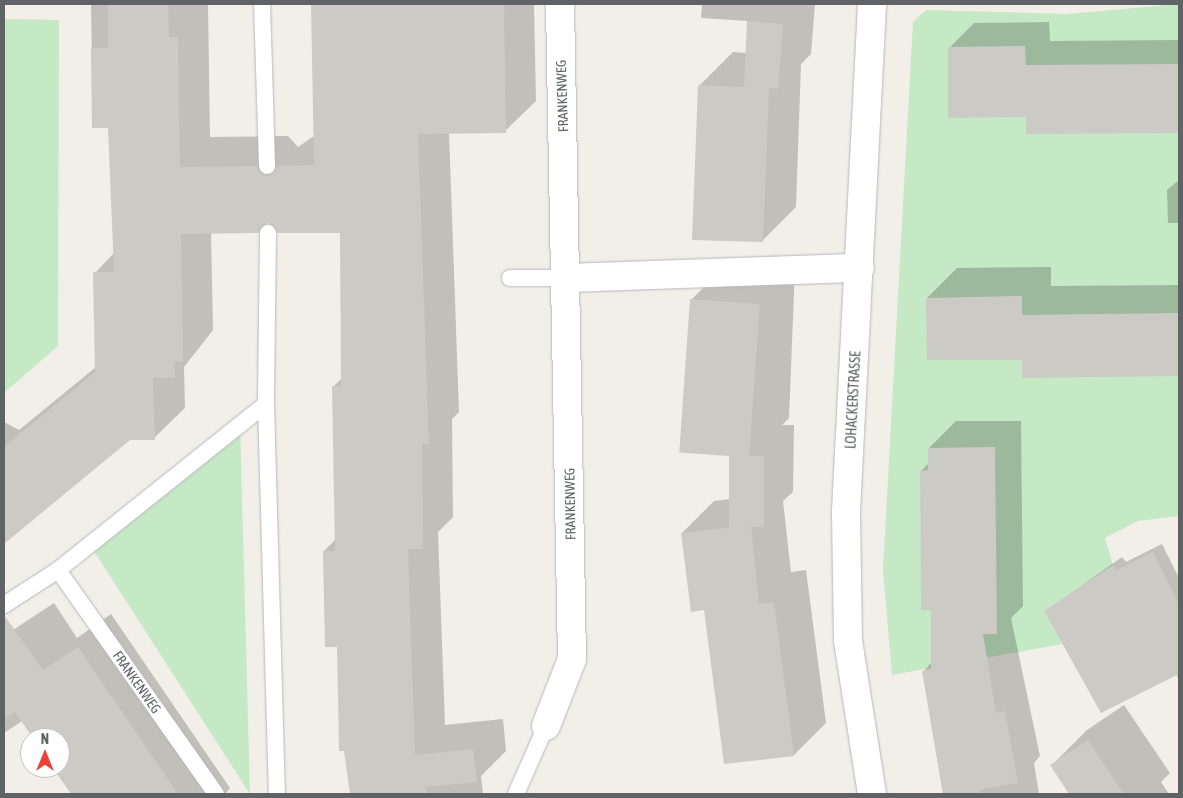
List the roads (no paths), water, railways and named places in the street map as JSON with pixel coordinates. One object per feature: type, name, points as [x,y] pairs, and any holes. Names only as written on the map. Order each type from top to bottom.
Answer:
[{"type":"street","name":"FRANKENWEG","points":[[546,726],[572,659],[567,278],[560,4]]},
{"type":"street","name":"LOHACKERSTRASSE","points":[[872,4],[860,268],[846,511],[848,641],[872,794]]},
{"type":"street","points":[[567,278],[860,268]]},
{"type":"lane","points":[[262,4],[267,166]]},
{"type":"lane","points":[[268,233],[266,404],[277,794]]},
{"type":"lane","points":[[510,278],[567,278]]},
{"type":"lane","points":[[4,605],[58,570],[266,404]]},
{"type":"lane","name":"FRANKENWEG","points":[[58,570],[216,794]]},
{"type":"lane","points":[[516,794],[546,726]]}]
